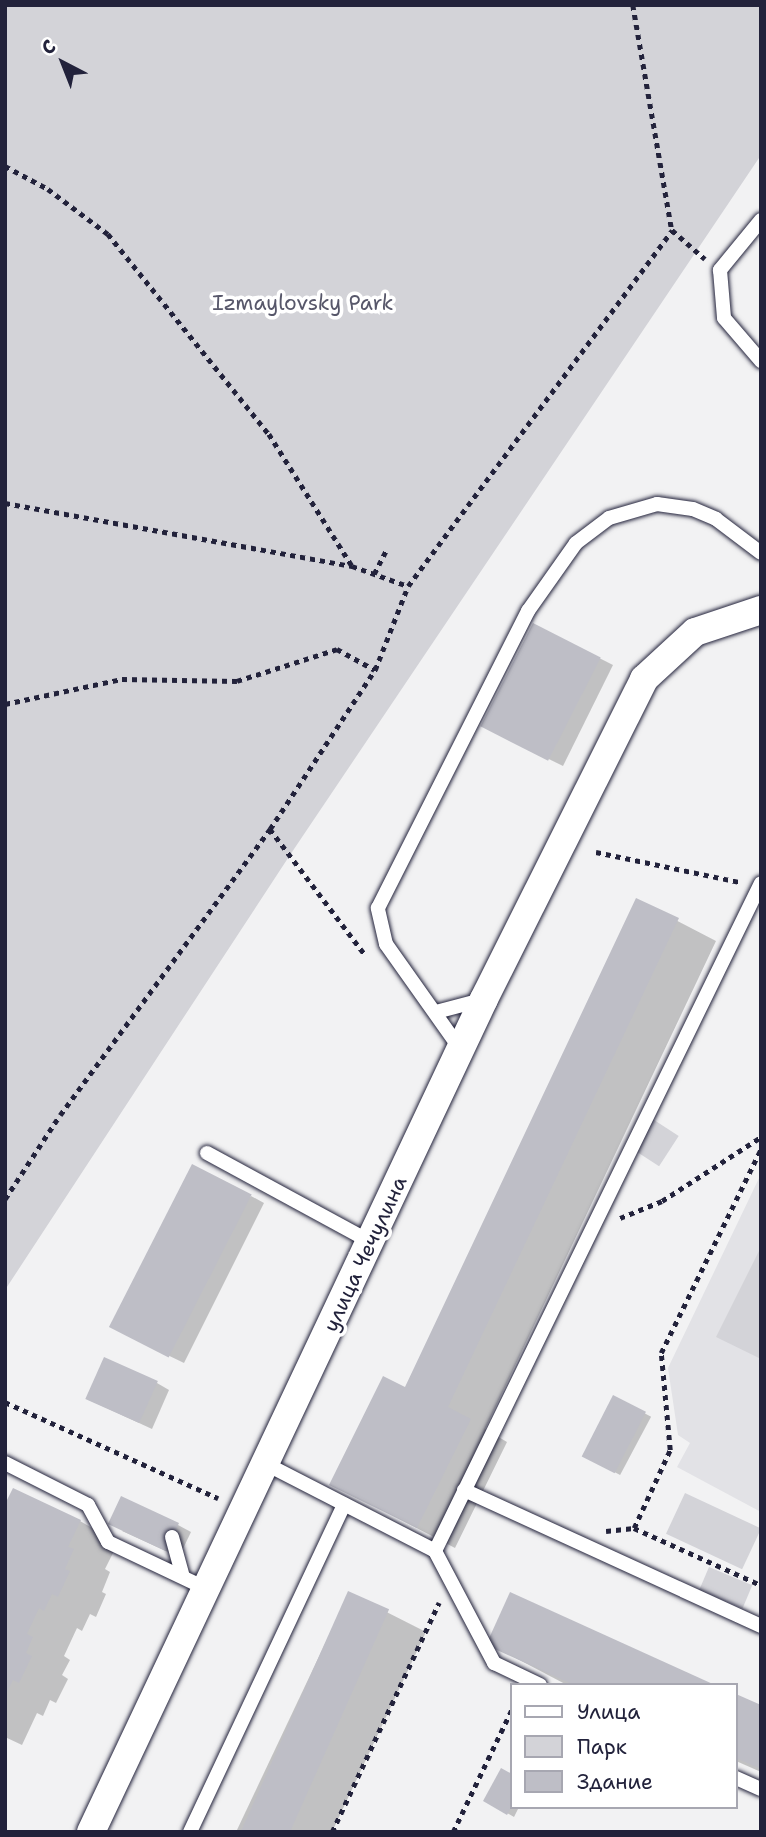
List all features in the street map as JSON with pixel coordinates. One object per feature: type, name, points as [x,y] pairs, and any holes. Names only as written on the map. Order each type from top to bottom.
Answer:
[{"type":"street","name":"улица Чечулина","points":[[91,1832],[195,1583],[266,1464],[484,999],[644,679],[695,632],[754,610]]},
{"type":"lane","points":[[760,222],[720,270],[724,318],[761,361]]},
{"type":"lane","points":[[461,1049],[386,944],[378,908],[528,611],[576,543],[609,518],[657,504],[693,509],[716,519],[761,553]]},
{"type":"lane","points":[[435,1551],[759,885]]},
{"type":"lane","points":[[436,1012],[484,999]]},
{"type":"lane","points":[[207,1153],[371,1242]]},
{"type":"lane","points":[[5,1463],[88,1505],[108,1542],[195,1583]]},
{"type":"lane","points":[[266,1464],[435,1551],[494,1663],[536,1683]]},
{"type":"lane","points":[[464,1490],[761,1626]]},
{"type":"lane","points":[[190,1832],[344,1504]]},
{"type":"lane","points":[[172,1537],[195,1583]]},
{"type":"lane","points":[[738,1779],[761,1789]]},
{"type":"path","points":[[633,5],[672,230],[720,270]]},
{"type":"path","points":[[5,166],[48,189],[108,234],[269,434],[352,566]]},
{"type":"path","points":[[6,1195],[60,1115],[270,829],[375,670],[408,586],[672,230]]},
{"type":"path","points":[[5,503],[352,566],[408,586]]},
{"type":"path","points":[[374,574],[387,548]]},
{"type":"path","points":[[5,704],[122,679],[237,681],[337,649],[375,670]]},
{"type":"path","points":[[270,829],[372,963]]},
{"type":"path","points":[[596,852],[759,885]]},
{"type":"path","points":[[596,1218],[642,1212],[761,1137]]},
{"type":"path","points":[[634,1528],[670,1450],[660,1353],[761,1149]]},
{"type":"path","points":[[5,1402],[220,1499]]},
{"type":"path","points":[[114,1451],[117,1445]]},
{"type":"path","points":[[565,1536],[634,1528],[761,1585]]},
{"type":"path","points":[[332,1832],[450,1580]]},
{"type":"path","points":[[453,1832],[510,1713]]},
{"type":"shaded area","points":[[761,1174],[761,1512],[677,1467],[690,1443],[678,1435],[668,1368]]},
{"type":"green space","name":"Izmaylovsky Park","points":[[5,5],[761,5],[761,155],[290,855],[5,1290]]},
{"type":"green space","points":[[651,1118],[679,1136],[659,1166],[631,1148]]},
{"type":"green space","points":[[761,1247],[761,1359],[716,1337]]},
{"type":"green space","points":[[685,1493],[761,1528],[742,1569],[666,1534]]},
{"type":"green space","points":[[709,1567],[752,1585],[742,1608],[699,1590]]},
{"type":"building","points":[[533,623],[601,658],[548,761],[480,726]]},
{"type":"building","points":[[636,898],[679,918],[448,1407],[471,1419],[417,1528],[329,1485],[383,1376],[405,1387]]},
{"type":"building","points":[[192,1164],[252,1194],[169,1357],[109,1327]]},
{"type":"building","points":[[104,1357],[158,1381],[139,1423],[85,1399]]},
{"type":"building","points":[[613,1395],[646,1412],[615,1473],[582,1456]]},
{"type":"building","points":[[13,1488],[81,1520],[68,1547],[74,1549],[65,1569],[70,1571],[58,1597],[52,1594],[44,1611],[39,1608],[27,1634],[33,1637],[26,1653],[32,1656],[19,1683],[13,1680],[5,1696],[5,1504]]},
{"type":"building","points":[[121,1496],[179,1523],[166,1551],[108,1524]]},
{"type":"building","points":[[348,1591],[389,1609],[290,1832],[241,1832]]},
{"type":"building","points":[[510,1592],[711,1683],[570,1683],[486,1645]]},
{"type":"building","points":[[738,1695],[761,1705],[761,1769],[738,1759]]},
{"type":"building","points":[[501,1768],[510,1773],[510,1809],[507,1815],[483,1801]]}]
